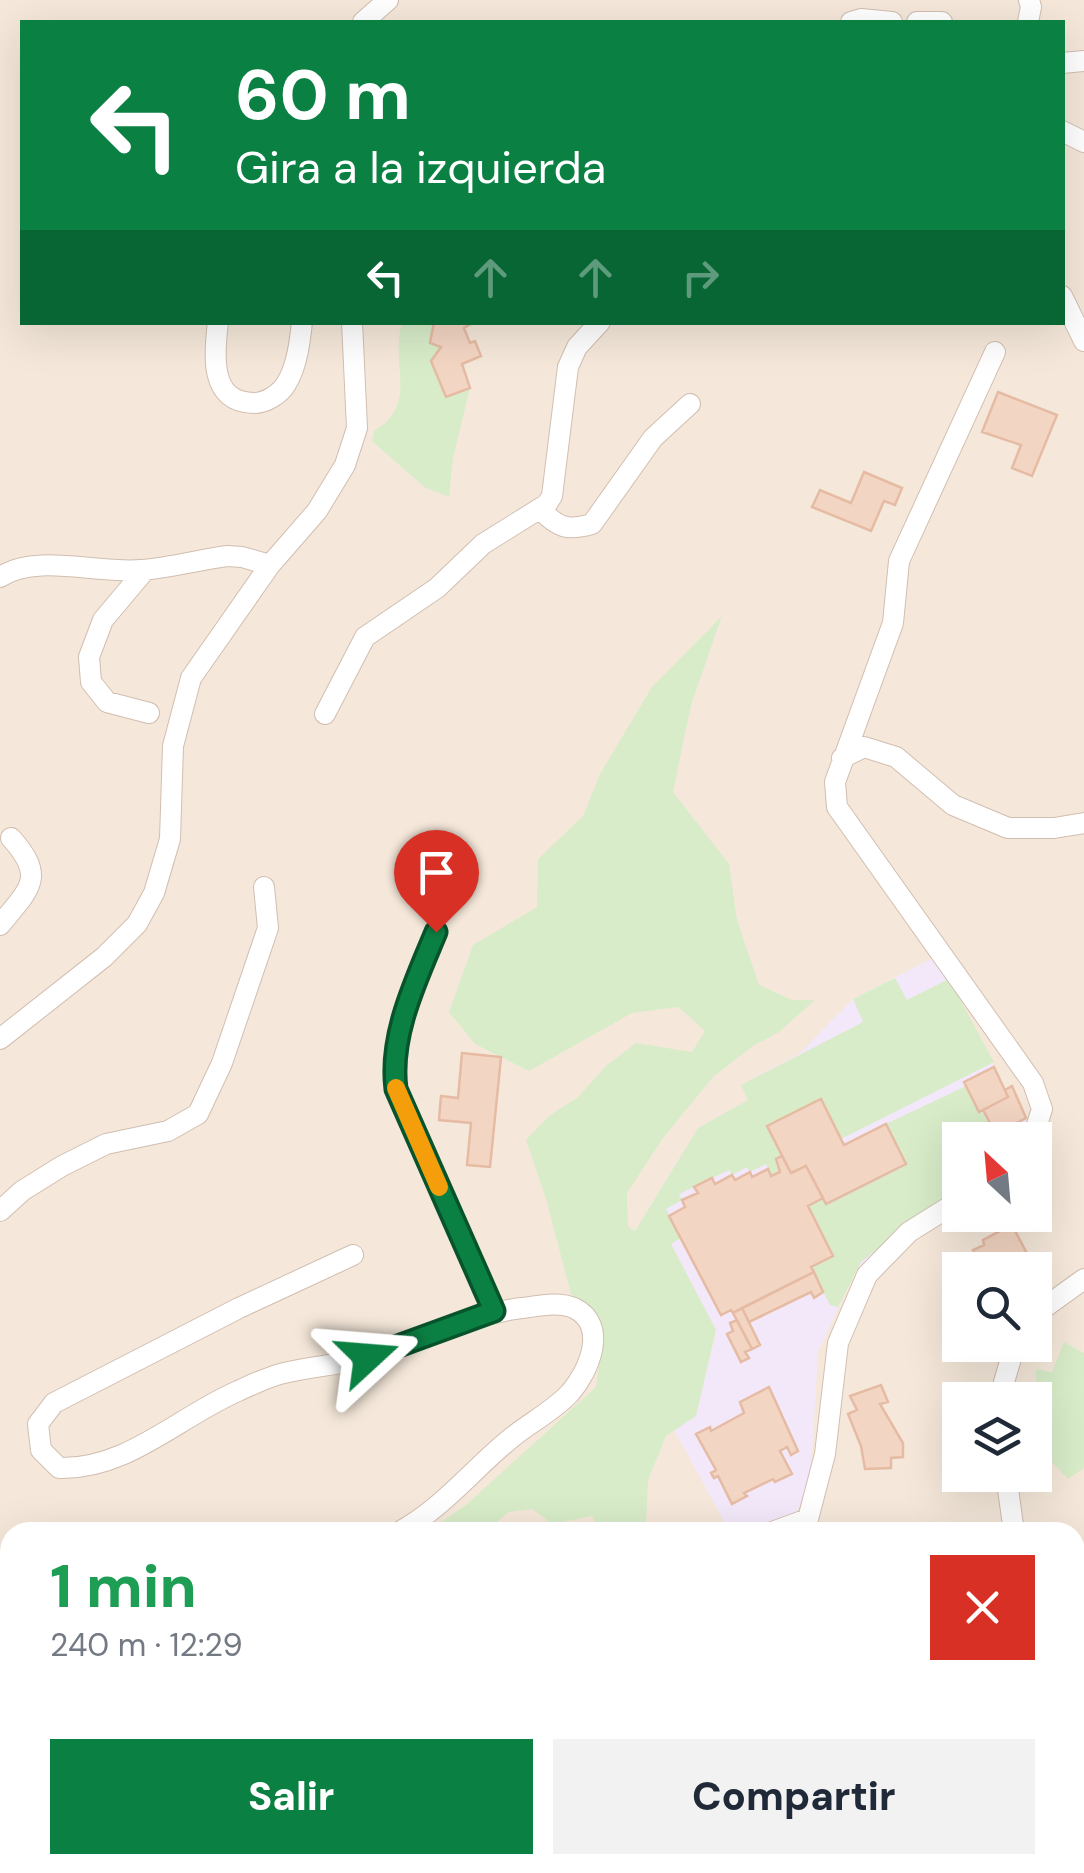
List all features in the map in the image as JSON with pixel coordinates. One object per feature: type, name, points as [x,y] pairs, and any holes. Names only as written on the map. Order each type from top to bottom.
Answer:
[{"type":"street","points":[[365,20],[388,0]]},
{"type":"street","points":[[1065,302],[1084,341]]},
{"type":"street","points":[[218,325],[215,367],[220,383],[228,396],[258,403],[272,398],[287,384],[302,325]]},
{"type":"street","points":[[1,1036],[104,957],[137,924],[154,893],[170,839],[173,746],[191,678],[270,566],[317,511],[345,465],[357,428],[352,325]]},
{"type":"street","points":[[325,714],[366,637],[437,588],[483,544],[541,510],[552,496],[568,367],[577,346],[597,325]]},
{"type":"street","points":[[995,352],[899,561],[893,624],[842,758],[835,782],[836,807],[1033,1083],[1042,1110],[1038,1122]]},
{"type":"street","points":[[541,510],[565,529],[592,524],[653,438],[690,404]]},
{"type":"street","points":[[0,576],[31,565],[145,570],[227,556],[270,566]]},
{"type":"street","points":[[145,570],[103,620],[89,657],[91,682],[107,702],[149,713]]},
{"type":"street","points":[[842,758],[864,747],[896,758],[953,805],[1008,828],[1054,828],[1084,823]]},
{"type":"street","points":[[0,925],[30,888],[33,875],[30,859],[11,838]]},
{"type":"street","points":[[0,1211],[22,1191],[106,1144],[168,1132],[198,1114],[217,1076],[268,928],[264,887]]},
{"type":"street","points":[[436,932],[408,1002],[396,1061],[396,1089],[494,1311]]},
{"type":"street","points":[[815,1522],[838,1343],[867,1275],[909,1232],[942,1211]]},
{"type":"street","points":[[353,1255],[238,1308],[54,1403],[38,1424],[40,1450],[58,1468],[84,1469],[144,1445],[232,1394],[277,1374],[368,1357],[494,1311],[552,1304],[572,1306],[586,1316],[594,1330],[594,1343],[587,1366],[572,1391],[510,1439],[461,1487],[414,1522]]},
{"type":"street","points":[[1052,1302],[1084,1280]]},
{"type":"street","points":[[1008,1492],[1013,1522]]},
{"type":"shaded area","points":[[0,0],[1084,0],[1084,1522],[0,1522]]},
{"type":"shaded area","points":[[933,958],[949,979],[1005,1089],[1012,1086],[1026,1118],[1033,1116],[1032,1122],[942,1122],[942,1167],[900,1231],[854,1272],[818,1352],[810,1487],[797,1511],[770,1522],[725,1522],[674,1430],[696,1416],[716,1330],[671,1244],[635,1231],[698,1128],[748,1100],[741,1085],[799,1054],[853,999]]},
{"type":"green space","points":[[402,325],[435,325],[441,347],[431,361],[446,396],[470,388],[453,458],[449,497],[424,487],[372,441],[374,431],[388,420],[400,396]]},
{"type":"green space","points":[[722,616],[691,705],[673,792],[729,864],[737,920],[759,985],[792,1000],[815,1000],[779,1032],[753,1046],[713,1077],[663,1138],[627,1193],[628,1227],[635,1231],[698,1128],[748,1100],[741,1085],[863,1022],[853,999],[895,978],[907,1000],[949,979],[994,1062],[841,1139],[820,1099],[767,1126],[782,1156],[780,1172],[771,1176],[766,1164],[732,1175],[729,1170],[679,1194],[682,1200],[666,1209],[681,1238],[671,1244],[716,1330],[696,1416],[666,1436],[648,1480],[646,1522],[595,1522],[592,1516],[549,1522],[532,1509],[509,1512],[497,1522],[441,1522],[467,1504],[596,1387],[602,1343],[593,1312],[571,1294],[526,1140],[636,1043],[692,1052],[705,1031],[678,1007],[632,1013],[529,1071],[475,1044],[449,1012],[473,945],[537,907],[538,859],[583,816],[600,774],[652,687]]},
{"type":"green space","points":[[966,1086],[988,1122],[942,1122],[942,1204],[861,1262],[838,1307],[830,1305],[811,1267],[832,1255],[808,1206],[823,1198],[827,1204],[905,1164],[886,1124]]},
{"type":"green space","points":[[1064,1342],[1084,1353],[1084,1468],[1068,1479],[1052,1462],[1052,1382],[1036,1382],[1036,1369],[1052,1372]]},
{"type":"building","points":[[433,325],[469,325],[464,328],[481,356],[462,364],[470,388],[446,397],[431,361],[441,347],[430,343]]},
{"type":"building","points":[[998,392],[1057,415],[1032,476],[1012,468],[1021,445],[982,432]]},
{"type":"building","points":[[864,472],[902,488],[895,505],[884,501],[871,531],[812,507],[820,490],[851,503]]},
{"type":"building","points":[[462,1053],[501,1057],[490,1167],[467,1165],[471,1123],[439,1120],[441,1096],[458,1098]]},
{"type":"building","points":[[994,1067],[1008,1097],[979,1112],[964,1082]]},
{"type":"building","points":[[1012,1086],[1026,1118],[1018,1122],[989,1122],[983,1110],[1008,1097],[1005,1090]]},
{"type":"building","points":[[821,1099],[844,1145],[886,1124],[906,1164],[826,1204],[806,1166],[791,1173],[767,1126]]},
{"type":"building","points":[[782,1156],[791,1173],[806,1166],[823,1198],[808,1206],[833,1256],[811,1267],[814,1272],[733,1313],[731,1310],[721,1315],[669,1216],[685,1207],[682,1200],[698,1193],[694,1187],[712,1178],[715,1184],[732,1175],[735,1180],[768,1169],[771,1176],[780,1172],[776,1159]]},
{"type":"building","points":[[998,1232],[1016,1232],[1026,1252],[974,1252],[984,1245],[983,1240]]},
{"type":"building","points":[[814,1272],[823,1292],[814,1298],[811,1292],[749,1322],[742,1308]]},
{"type":"building","points":[[742,1308],[760,1345],[752,1349],[733,1313]]},
{"type":"building","points":[[737,1320],[752,1349],[745,1352],[749,1358],[741,1362],[727,1334],[733,1331],[730,1323]]},
{"type":"building","points":[[881,1385],[888,1402],[880,1404],[903,1443],[903,1457],[891,1458],[891,1468],[865,1469],[848,1414],[857,1410],[850,1396]]},
{"type":"building","points":[[769,1387],[798,1451],[791,1455],[787,1447],[780,1451],[792,1474],[744,1493],[747,1496],[732,1504],[718,1476],[714,1478],[711,1473],[716,1470],[696,1434],[710,1427],[711,1431],[744,1413],[740,1402]]},
{"type":"slow traffic","points":[[396,1088],[439,1187]]},
{"type":"route","points":[[368,1357],[494,1311],[400,1100],[394,1077],[408,1002],[436,932]]}]
